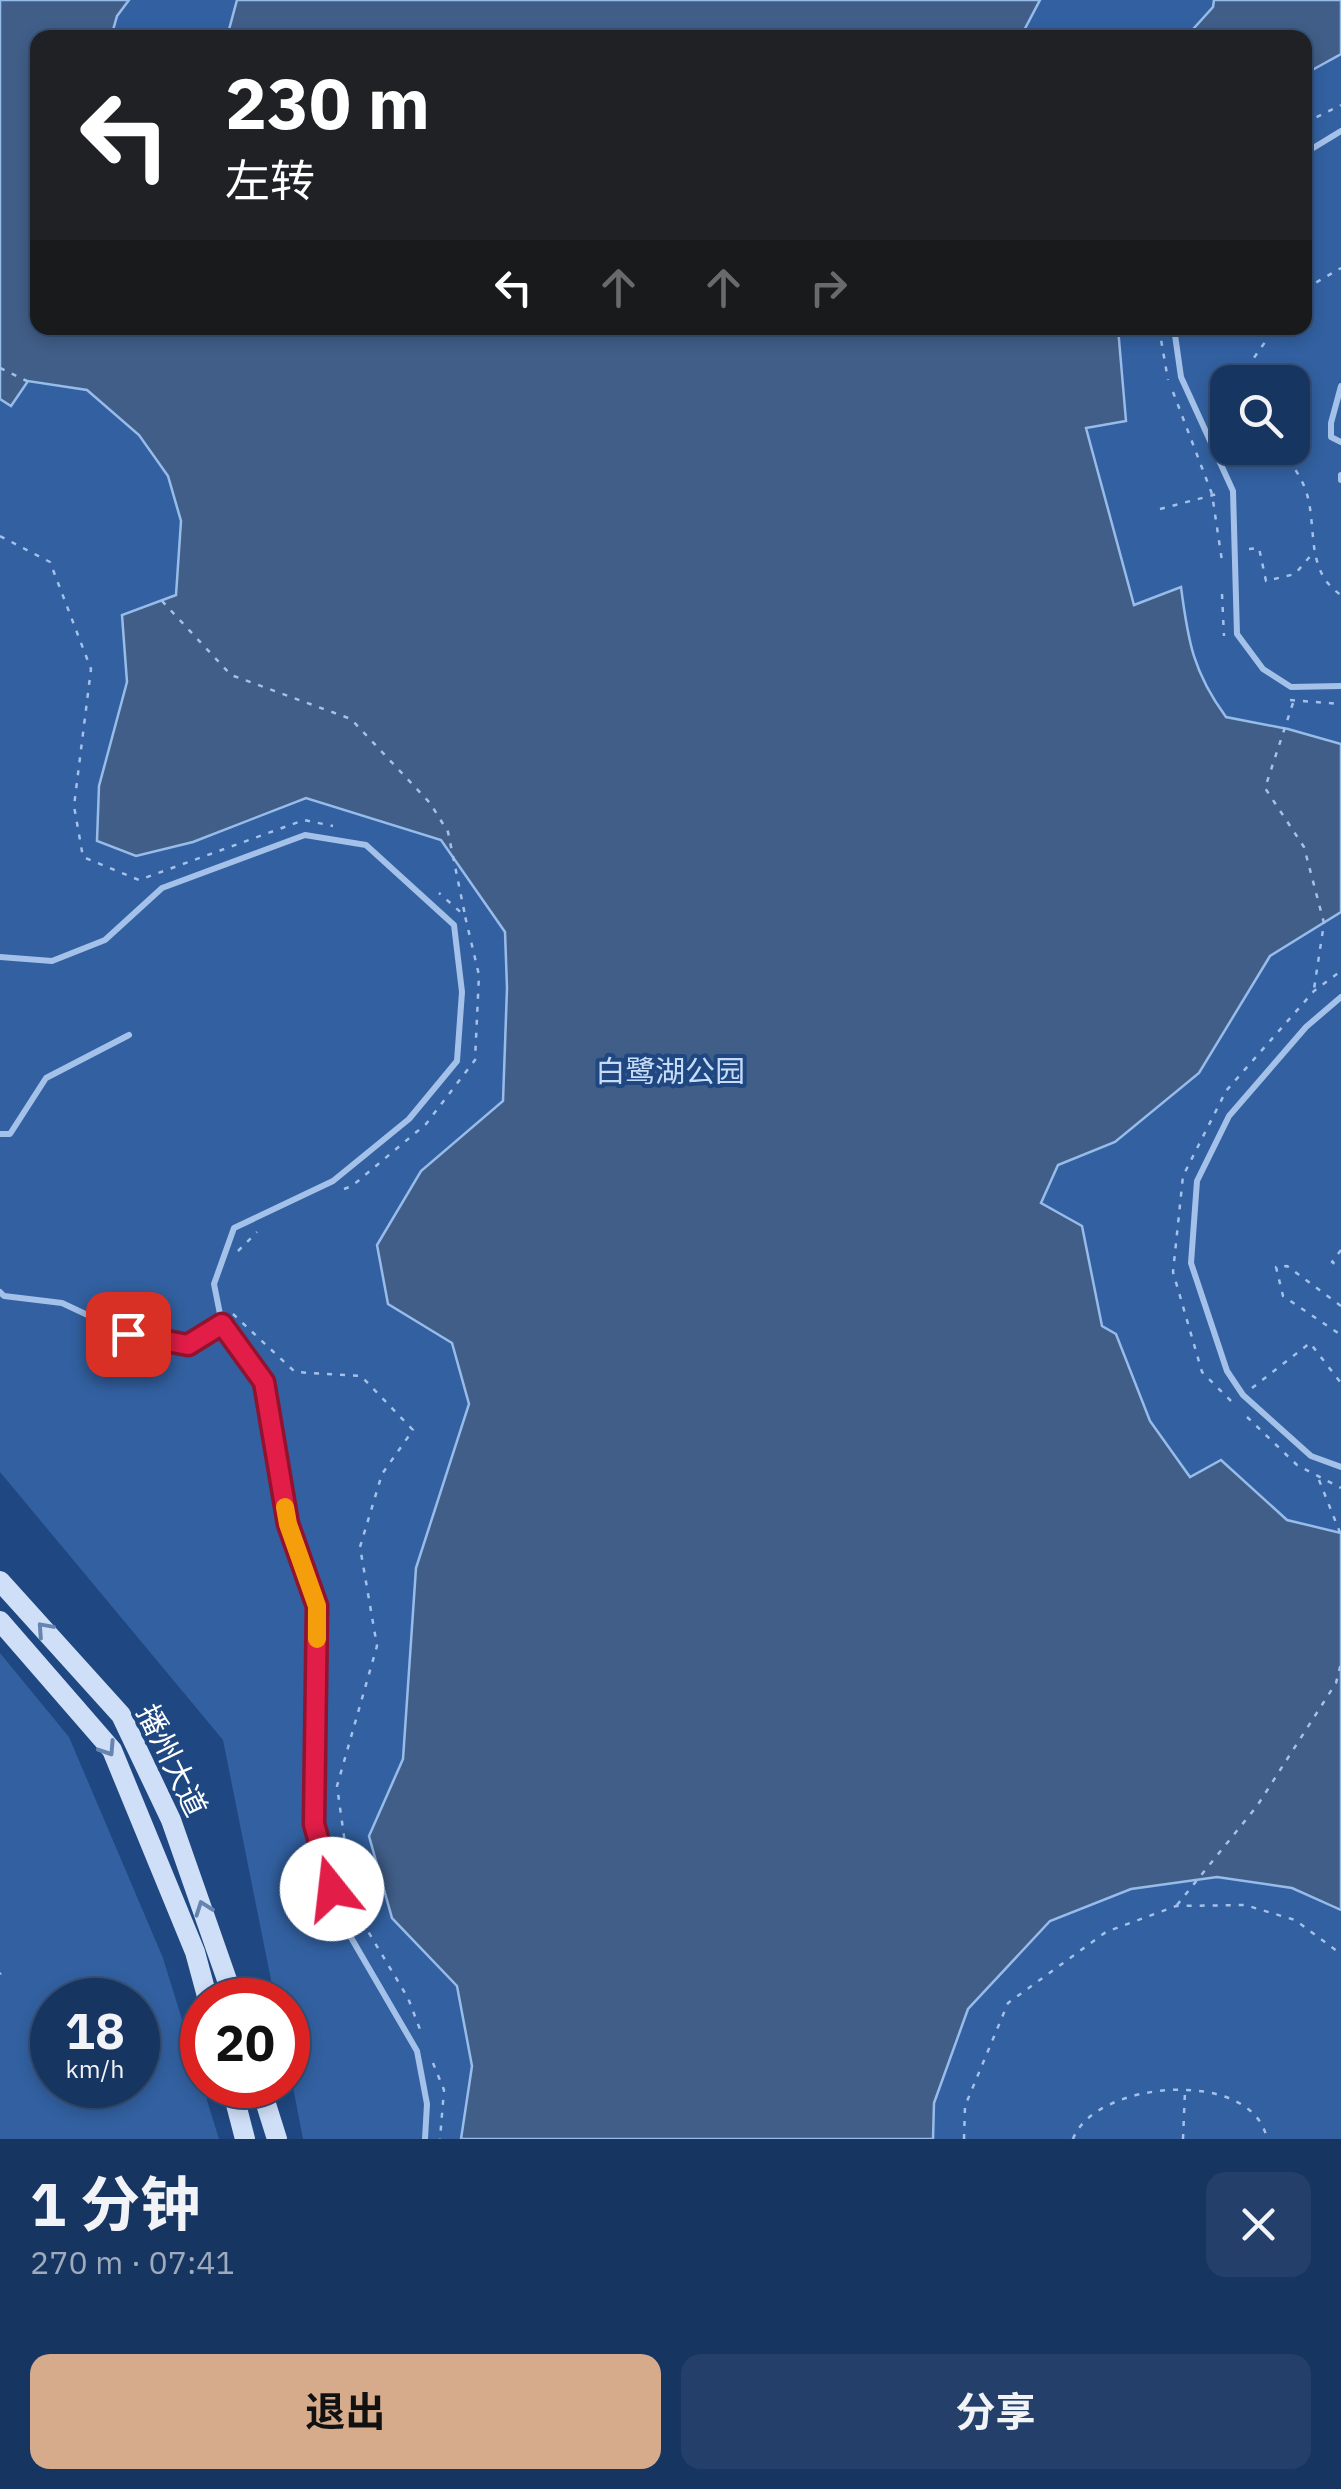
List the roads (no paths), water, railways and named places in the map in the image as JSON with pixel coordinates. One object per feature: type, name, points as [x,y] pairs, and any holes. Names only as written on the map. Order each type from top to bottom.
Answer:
[{"type":"main road","name":"播州大道","points":[[0,1581],[121,1715],[171,1820],[226,1978]]},
{"type":"main road","name":"播州大道","points":[[0,1621],[112,1750],[195,1952],[202,1978]]},
{"type":"main road","points":[[236,2108],[245,2139]]},
{"type":"main road","points":[[267,2108],[277,2139]]},
{"type":"lane","points":[[1312,149],[1341,132]]},
{"type":"lane","points":[[1175,335],[1180,377],[1233,491],[1237,634],[1262,668],[1291,687],[1341,686]]},
{"type":"lane","points":[[1341,386],[1331,423],[1331,437],[1341,442]]},
{"type":"lane","points":[[0,957],[52,961],[105,940],[162,888],[305,834],[366,845],[454,924],[462,992],[457,1061],[410,1119],[334,1181],[234,1228],[214,1284],[222,1324],[264,1382],[288,1524],[317,1606],[314,1824],[342,1922],[417,2050],[427,2104],[425,2139]]},
{"type":"lane","points":[[1341,997],[1306,1027],[1229,1116],[1197,1181],[1191,1263],[1227,1371],[1243,1395],[1311,1456],[1341,1467]]},
{"type":"lane","points":[[0,1134],[10,1134],[46,1078],[129,1034]]},
{"type":"lane","points":[[0,1292],[4,1296],[62,1303],[128,1334],[188,1345],[222,1324]]},
{"type":"park label","name":"白鹭湖公园","points":[[670,1070]]}]
